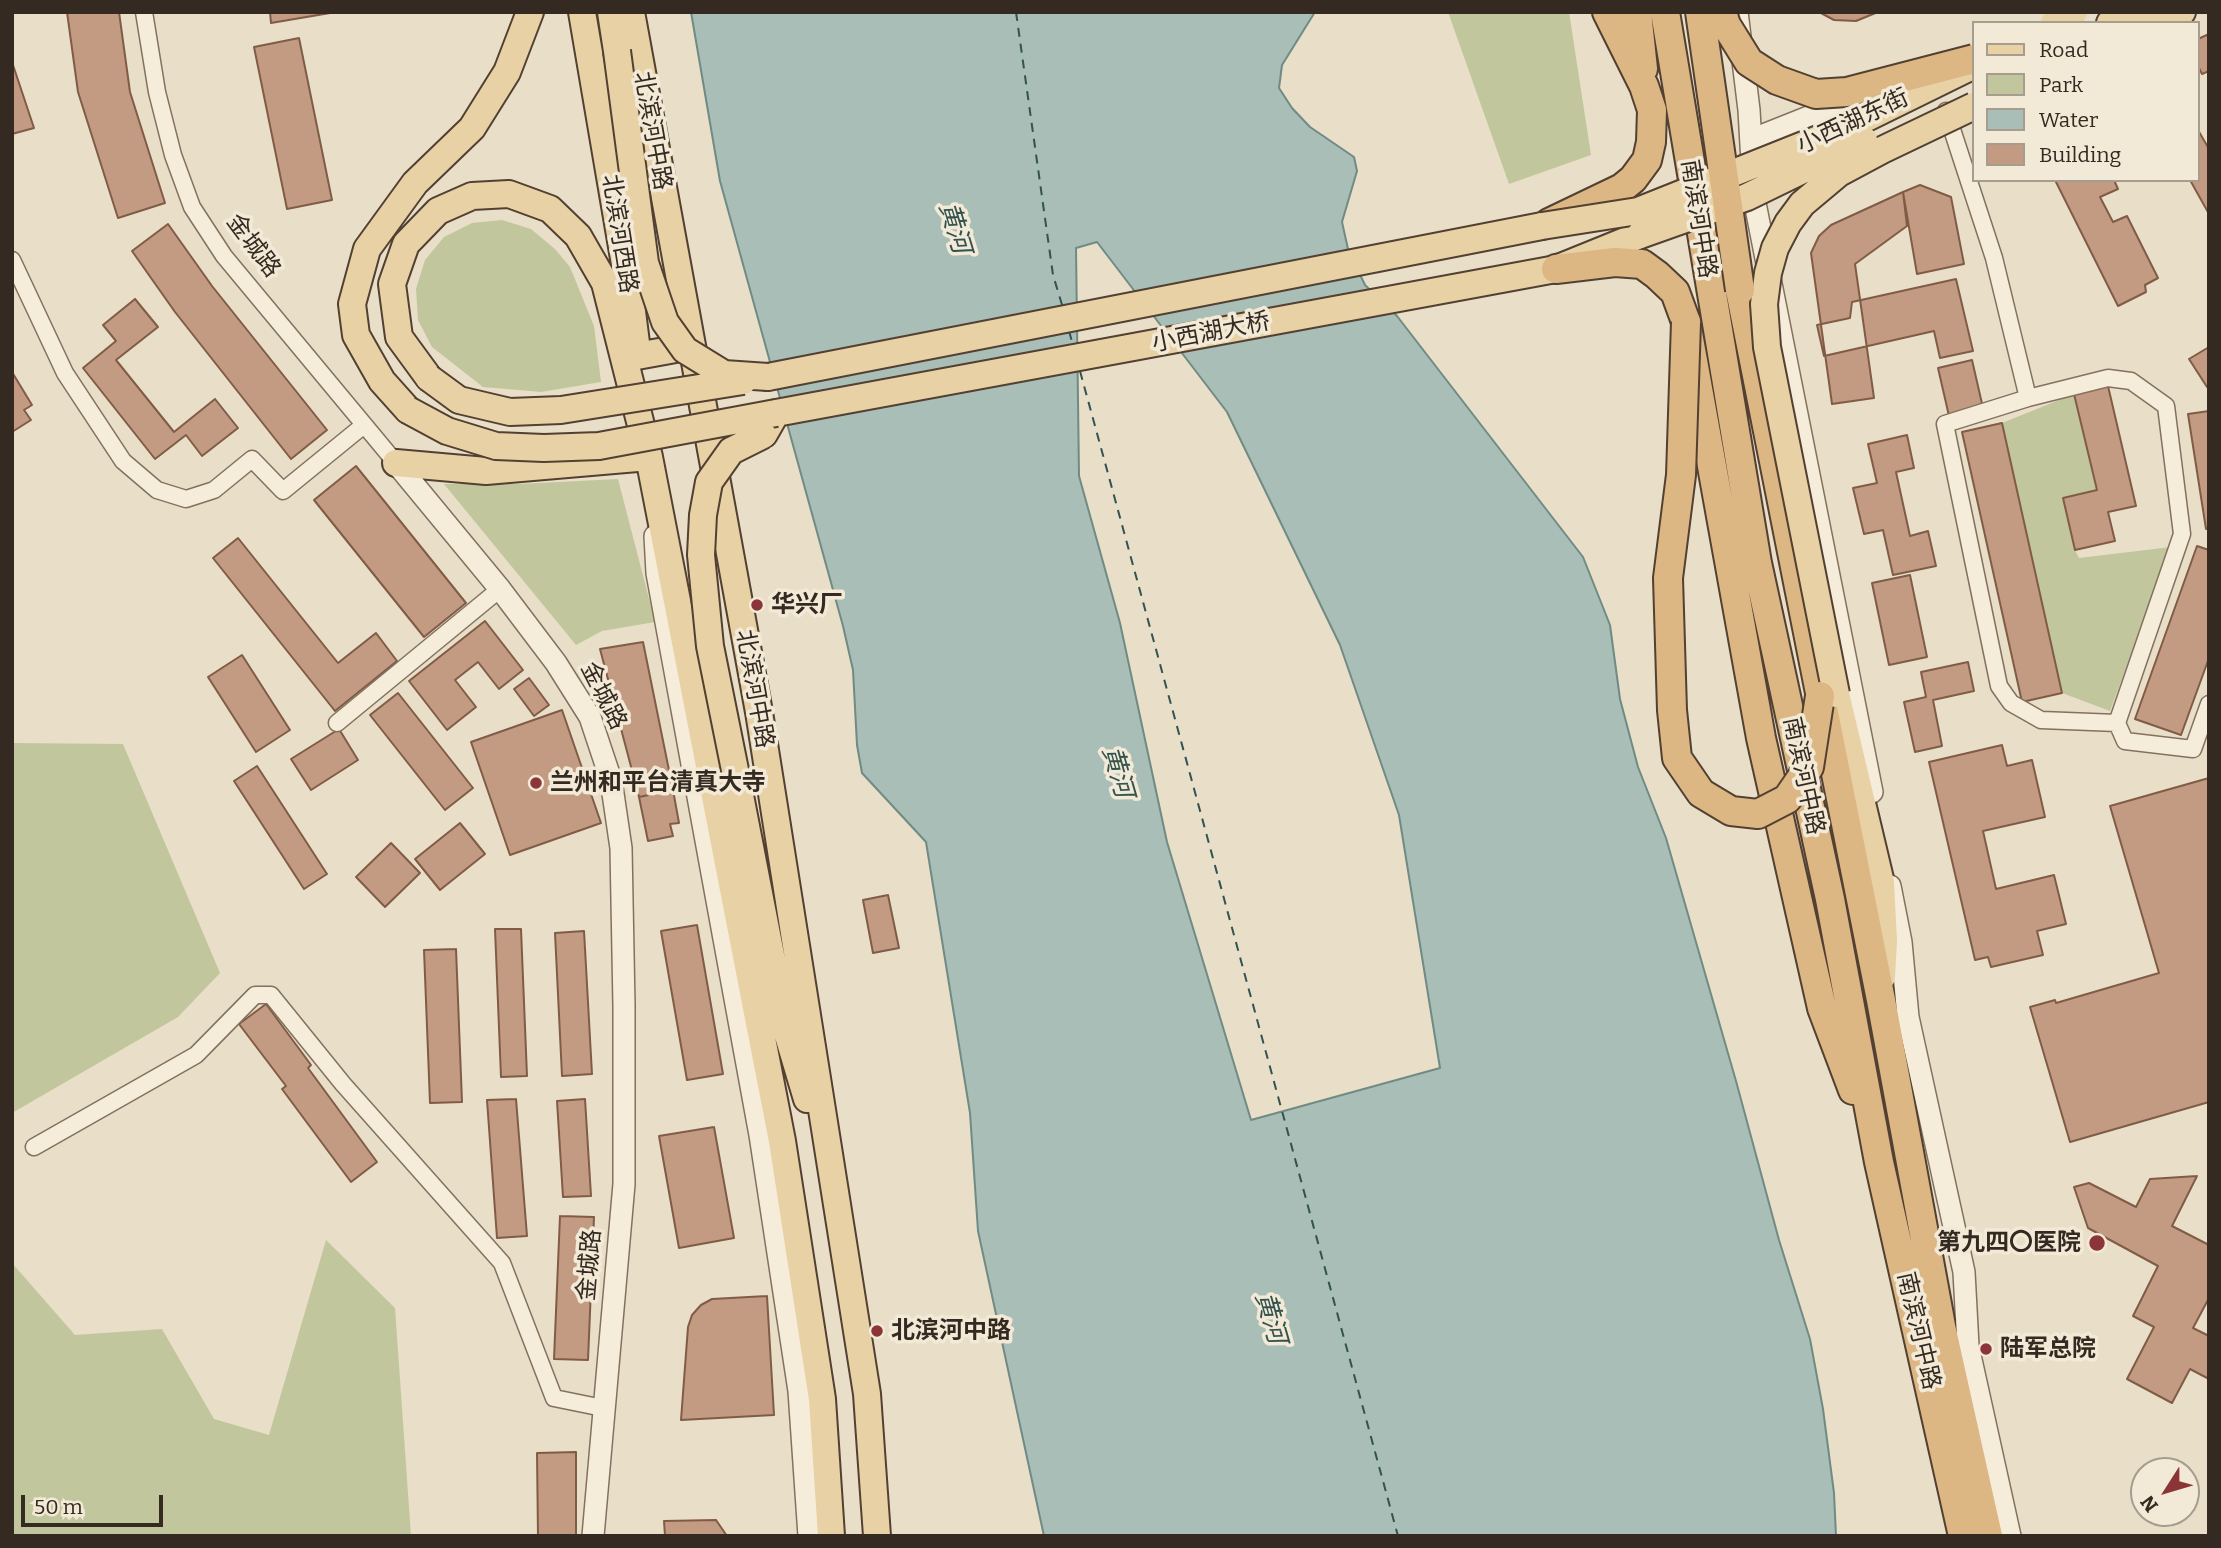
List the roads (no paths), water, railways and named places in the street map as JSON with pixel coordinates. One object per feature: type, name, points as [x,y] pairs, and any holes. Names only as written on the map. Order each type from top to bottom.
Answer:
[{"type":"highway","points":[[1542,226],[1622,188],[1633,179],[1647,160],[1651,142],[1652,110],[1644,86],[1607,12]]},
{"type":"highway","points":[[1637,12],[1644,86]]},
{"type":"highway","name":"南滨河中路","points":[[1665,12],[1757,563],[1830,899],[1879,1162],[1963,1536]]},
{"type":"highway","name":"南滨河中路","points":[[1699,12],[1740,290],[1828,695],[1941,1326],[1988,1536]]},
{"type":"highway","points":[[1722,12],[1726,25],[1749,62],[1777,80],[1816,94],[1847,92],[1972,60]]},
{"type":"highway","points":[[1556,269],[1615,262],[1642,264],[1675,292],[1686,321],[1761,738],[1822,1008],[1879,1162]]},
{"type":"highway","points":[[1686,321],[1681,475],[1668,578],[1672,710],[1677,758],[1700,793],[1731,811],[1758,814],[1787,799],[1809,767],[1828,695]]},
{"type":"main road","name":"小西湖大桥","points":[[530,12],[507,72],[472,128],[415,183],[368,249],[352,304],[356,335],[382,381],[408,410],[447,431],[496,446],[599,446],[1556,269],[1640,234],[1747,197],[1972,87]]},
{"type":"main road","name":"北滨河西路","points":[[582,12],[629,288],[649,457]]},
{"type":"main road","points":[[611,12],[645,262],[665,321],[685,350],[724,374],[768,377]]},
{"type":"main road","name":"北滨河中路","points":[[631,12],[759,712],[867,1394],[877,1536]]},
{"type":"main road","points":[[2057,21],[2074,12]]},
{"type":"main road","points":[[2067,21],[2085,12]]},
{"type":"main road","points":[[2114,21],[2133,12]]},
{"type":"main road","points":[[2160,21],[2182,12]]},
{"type":"main road","name":"小西湖大桥","points":[[768,377],[1542,226],[1638,211],[1846,128],[1972,66]]},
{"type":"main road","points":[[1828,695],[1767,347],[1764,304],[1768,273],[1775,248],[1802,204],[1839,173],[1972,97]]},
{"type":"main road","points":[[1944,114],[1972,107]]},
{"type":"main road","points":[[768,377],[561,410],[510,412],[459,400],[429,378],[399,337],[391,284],[406,244],[438,211],[472,197],[509,194],[550,209],[578,236],[605,283],[649,457],[782,1141],[821,1399],[831,1536]]},
{"type":"main road","points":[[637,356],[692,346]]},
{"type":"main road","points":[[776,413],[763,435],[731,452],[709,482],[701,555],[710,646],[783,1022],[835,1191]]},
{"type":"main road","points":[[396,463],[486,471],[649,457]]},
{"type":"street","name":"金城路","points":[[144,12],[157,92],[173,155],[192,207],[224,256],[500,589],[556,663],[590,717],[611,780],[621,848],[624,1184],[593,1536]]},
{"type":"street","name":"南滨河中路","points":[[1737,12],[1751,140],[1754,198],[1901,942],[1908,1017],[1964,1272],[1968,1346],[2010,1536]]},
{"type":"street","points":[[2132,21],[2151,12]]},
{"type":"street","name":"小西湖东街","points":[[1751,140],[1972,53]]},
{"type":"street","points":[[1944,114],[1994,258],[2028,398]]},
{"type":"street","name":"小西湖东街","points":[[1754,198],[1944,114]]},
{"type":"street","points":[[12,260],[65,373],[123,461],[157,490],[186,499],[214,490],[252,459],[283,491],[364,425]]},
{"type":"street","points":[[2116,723],[2041,720],[2011,704],[1999,686],[1945,425],[2028,398],[2108,378],[2131,381],[2166,406],[2182,534],[2116,723],[2125,741],[2193,749],[2209,704]]},
{"type":"street","points":[[649,457],[657,573],[760,1135],[799,1391],[809,1536]]},
{"type":"street","points":[[337,723],[500,589]]},
{"type":"street","points":[[34,1147],[196,1055],[255,995],[271,995],[342,1084],[502,1263],[554,1398],[603,1408]]},
{"type":"water","name":"黄河","points":[[691,12],[1315,12],[1282,65],[1279,88],[1292,108],[1310,127],[1354,157],[1357,171],[1342,222],[1348,249],[1365,285],[1397,316],[1583,557],[1610,625],[1620,699],[1638,767],[1666,838],[1779,1240],[1810,1339],[1823,1409],[1834,1493],[1836,1536],[1044,1536],[978,1231],[970,1113],[926,842],[862,773],[857,745],[853,670],[843,626],[720,181]],"holes":[[[1097,242],[1227,412],[1340,645],[1399,815],[1440,1068],[1251,1120],[1167,842],[1120,623],[1079,476],[1076,248]]]},
{"type":"place","name":"华兴厂","points":[[757,605]]},
{"type":"place","name":"兰州和平台清真大寺","points":[[536,783]]},
{"type":"place","name":"第九四〇医院","points":[[2097,1243]]},
{"type":"place","name":"北滨河中路","points":[[877,1331]]},
{"type":"place","name":"陆军总院","points":[[1986,1349]]}]
